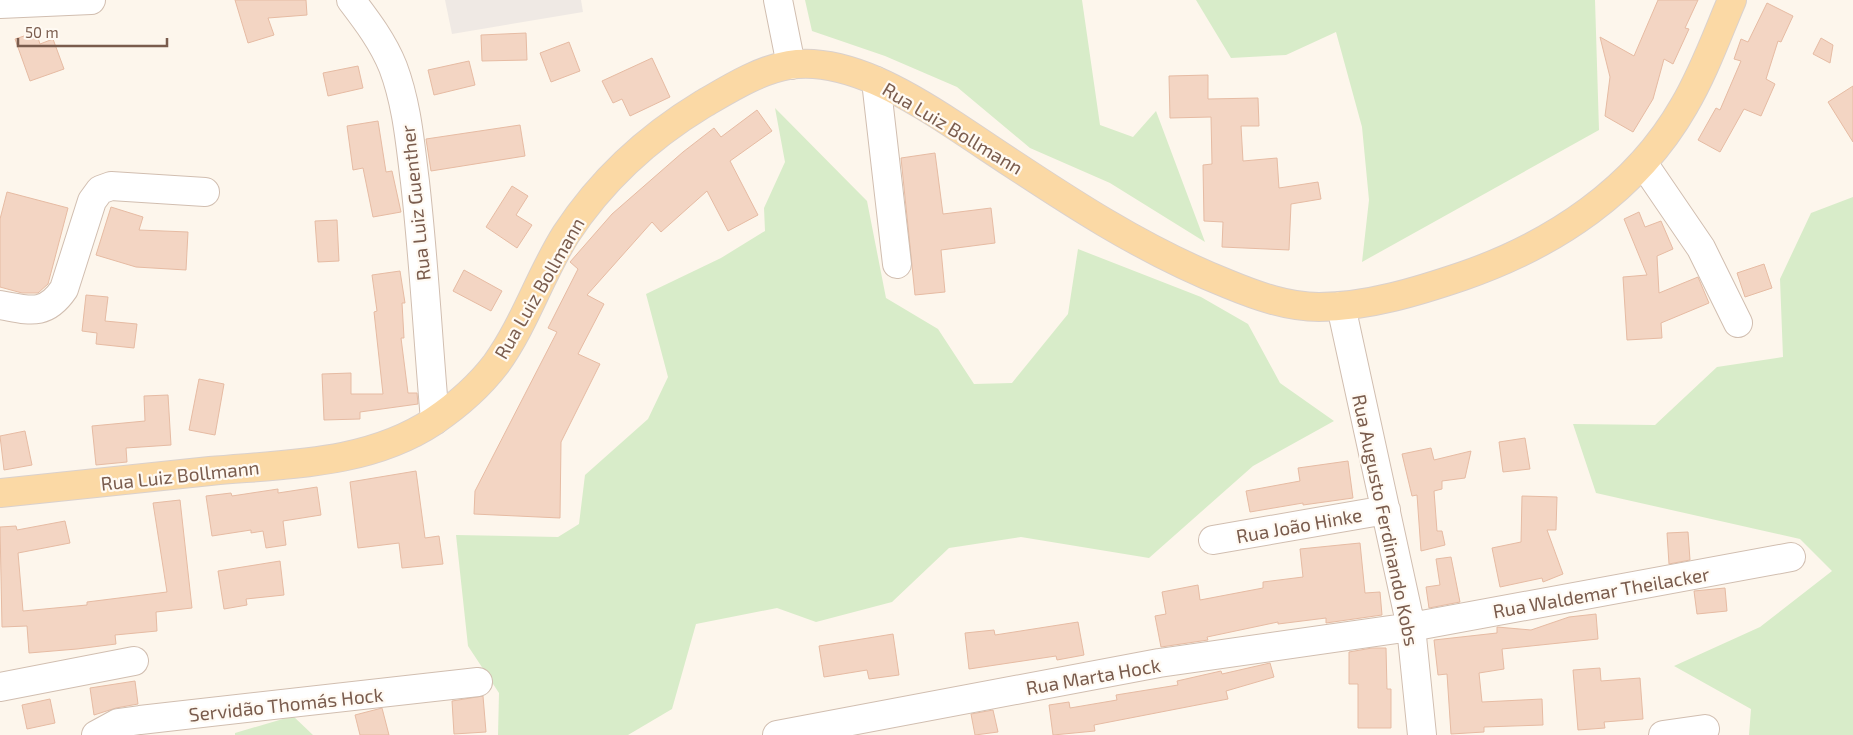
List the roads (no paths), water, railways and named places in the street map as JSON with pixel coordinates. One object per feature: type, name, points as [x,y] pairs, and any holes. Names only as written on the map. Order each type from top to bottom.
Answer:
[{"type":"main road","name":"Rua Luiz Bollmann","points":[[0,493],[354,455],[396,442],[435,420],[476,385],[496,364],[565,235],[610,176],[655,136],[684,116],[741,83],[791,65],[829,67],[876,81],[910,97],[1058,194],[1172,260],[1244,291],[1277,301],[1318,307],[1341,306],[1379,299],[1450,280],[1526,251],[1581,217],[1607,197],[1643,163],[1684,107],[1732,0]]},
{"type":"street","points":[[0,4],[91,0]]},
{"type":"street","name":"Rua Luiz Guenther","points":[[351,0],[386,50],[401,91],[407,117],[418,210],[435,420]]},
{"type":"street","points":[[778,0],[791,65]]},
{"type":"street","points":[[876,81],[897,264]]},
{"type":"street","points":[[1643,163],[1700,248],[1738,323]]},
{"type":"street","points":[[0,305],[33,310],[46,308],[56,301],[64,289],[92,201],[100,190],[112,186],[205,192]]},
{"type":"street","name":"Rua Augusto Ferdinando Kobs","points":[[1341,306],[1411,627],[1422,735]]},
{"type":"street","name":"Rua João Hinke","points":[[1213,540],[1386,510]]},
{"type":"street","name":"Rua Waldemar Theilacker","points":[[1411,627],[1791,557]]},
{"type":"street","name":"Rua Marta Hock","points":[[777,735],[1159,663],[1411,627]]},
{"type":"street","points":[[0,687],[134,661]]},
{"type":"street","name":"Servidão Thomás Hock","points":[[96,735],[118,723],[478,682]]},
{"type":"street","points":[[1663,735],[1704,729]]}]
